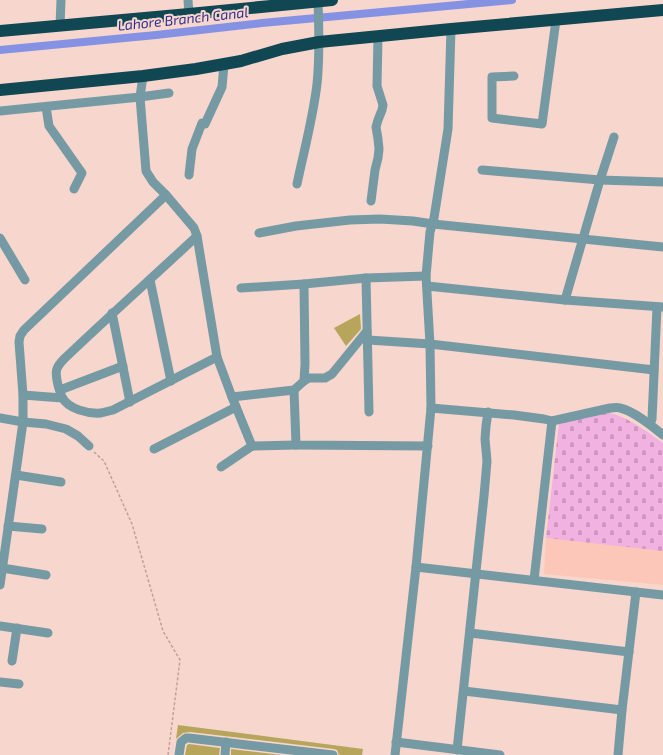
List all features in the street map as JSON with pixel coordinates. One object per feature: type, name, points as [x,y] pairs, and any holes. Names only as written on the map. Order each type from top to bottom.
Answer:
[{"type":"highway","points":[[0,31],[189,14],[318,7],[332,0]]},
{"type":"highway","points":[[0,90],[144,76],[224,65],[282,49],[319,36],[378,36],[663,10]]},
{"type":"street","points":[[60,26],[61,0]]},
{"type":"street","points":[[188,0],[189,14]]},
{"type":"street","points":[[297,184],[311,121],[317,84],[319,36],[318,7]]},
{"type":"street","points":[[514,76],[492,77],[492,118],[542,124],[556,20]]},
{"type":"street","points":[[395,755],[416,567],[431,408],[430,344],[426,276],[430,232],[433,224],[448,129],[451,29]]},
{"type":"street","points":[[371,201],[374,170],[379,150],[376,127],[383,105],[377,86],[378,36]]},
{"type":"street","points":[[189,174],[192,149],[202,123],[205,124],[222,87],[224,65]]},
{"type":"street","points":[[144,76],[140,97],[146,171],[153,182],[194,228],[197,236],[216,357],[252,446]]},
{"type":"street","points":[[0,111],[169,93]]},
{"type":"street","points":[[46,107],[49,126],[82,173],[74,190]]},
{"type":"street","points":[[565,300],[614,137]]},
{"type":"street","points":[[482,170],[600,180],[663,182]]},
{"type":"street","points":[[0,585],[5,531],[16,475],[23,422],[23,395],[19,342],[20,336],[24,330],[166,195]]},
{"type":"street","points":[[259,233],[296,226],[380,219],[413,221],[663,247]]},
{"type":"street","points":[[197,236],[112,313],[58,366],[56,372],[57,379],[61,394],[68,404],[73,407],[100,413],[113,410],[130,402],[216,357]]},
{"type":"street","points":[[0,238],[25,280]]},
{"type":"street","points":[[241,288],[366,278],[426,276]]},
{"type":"street","points":[[366,278],[369,412]]},
{"type":"street","points":[[150,280],[171,381]]},
{"type":"street","points":[[304,284],[304,380]]},
{"type":"street","points":[[427,286],[565,300],[660,307],[654,370],[652,419],[650,424]]},
{"type":"street","points":[[112,313],[130,402]]},
{"type":"street","points":[[232,397],[294,390],[304,380],[309,378],[324,378],[330,375],[368,336]]},
{"type":"street","points":[[368,336],[654,370]]},
{"type":"street","points":[[23,395],[61,394],[122,366]]},
{"type":"street","points":[[294,390],[296,445]]},
{"type":"street","points":[[154,449],[236,407]]},
{"type":"street","points":[[431,408],[488,412],[552,421],[610,408],[618,408],[637,416],[650,424],[663,435]]},
{"type":"street","points":[[457,750],[487,461],[486,426],[488,412]]},
{"type":"street","points":[[0,418],[46,424],[66,429],[78,436],[89,446]]},
{"type":"street","points":[[534,580],[552,421]]},
{"type":"street","points":[[221,467],[252,446],[428,446]]},
{"type":"street","points":[[16,475],[61,482]]},
{"type":"street","points":[[5,531],[42,529]]},
{"type":"street","points":[[416,567],[663,595]]},
{"type":"street","points":[[2,568],[46,575]]},
{"type":"street","points":[[618,755],[628,652],[636,592]]},
{"type":"street","points":[[0,626],[48,633]]},
{"type":"street","points":[[12,661],[17,628]]},
{"type":"street","points":[[470,633],[628,652]]},
{"type":"street","points":[[0,682],[19,684]]},
{"type":"street","points":[[464,691],[622,710]]},
{"type":"street","points":[[179,755],[181,742],[186,738],[189,738],[226,742],[295,753],[333,755]]},
{"type":"street","points":[[224,755],[226,742]]},
{"type":"street","points":[[396,742],[500,755]]},
{"type":"path","points":[[89,446],[104,461],[132,524],[163,631],[180,660],[168,755]]},
{"type":"shaded area","points":[[546,538],[663,550],[663,585],[544,574]]},
{"type":"green space","points":[[605,412],[621,416],[663,443],[663,551],[546,538],[559,423]]},
{"type":"building","points":[[360,314],[361,329],[346,346],[334,328]]},
{"type":"building","points":[[178,725],[363,749],[362,755],[339,755],[337,750],[334,749],[190,732],[183,733],[176,739]]},
{"type":"building","points":[[187,745],[220,748],[219,755],[185,755]]},
{"type":"building","points":[[231,749],[282,755],[231,755]]},
{"type":"waterway","name":"Lahore Branch Canal","points":[[0,50],[262,23],[512,0]]}]
